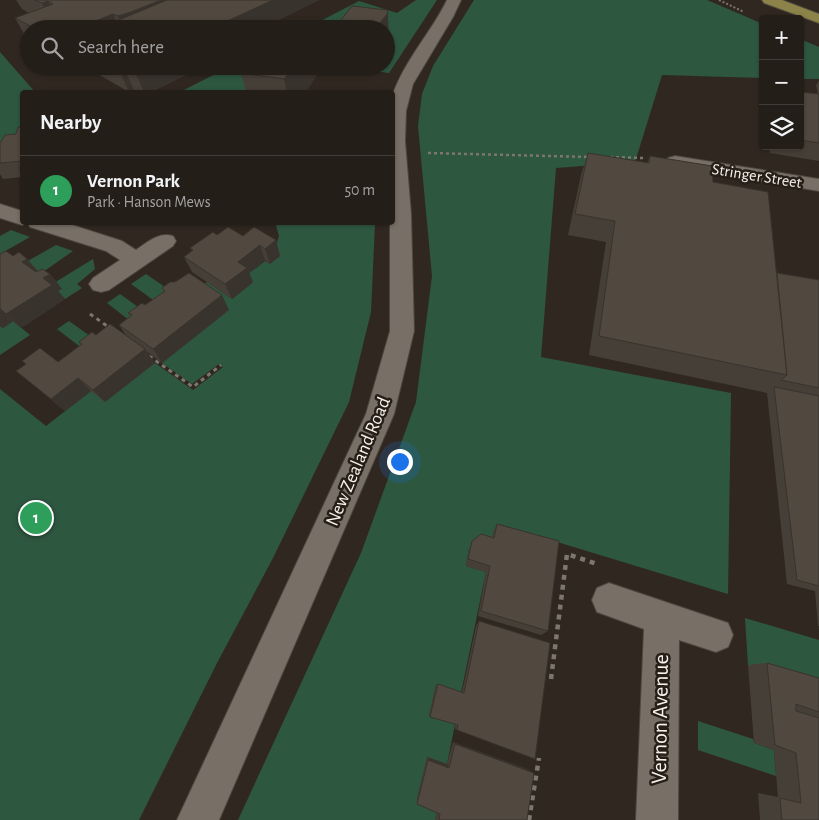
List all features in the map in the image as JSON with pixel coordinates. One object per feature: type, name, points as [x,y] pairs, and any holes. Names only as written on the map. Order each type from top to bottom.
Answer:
[{"type":"main road","points":[[769,0],[819,19]]},
{"type":"street","name":"New Zealand Road","points":[[198,820],[380,414],[402,330],[401,214],[396,141],[397,111],[405,84],[446,17],[454,0]]},
{"type":"street","name":"Stringer Street","points":[[664,160],[819,185]]},
{"type":"street","points":[[0,211],[20,217]]},
{"type":"street","points":[[48,225],[114,246],[136,260]]},
{"type":"street","points":[[101,284],[165,242]]},
{"type":"street","points":[[609,600],[716,635]]},
{"type":"street","name":"Vernon Avenue","points":[[657,820],[662,618]]},
{"type":"path","points":[[396,141],[420,141],[421,153],[591,157]]},
{"type":"path","points":[[601,157],[641,158]]},
{"type":"path","points":[[86,311],[116,333]]},
{"type":"path","points":[[147,354],[192,387],[221,366]]},
{"type":"path","points":[[551,679],[567,554]]},
{"type":"path","points":[[529,820],[539,758]]},
{"type":"green space","points":[[416,0],[437,0],[395,64],[395,20],[322,20],[359,1],[397,13]]},
{"type":"green space","points":[[474,0],[707,0],[759,22],[759,78],[662,75],[635,162],[556,168],[541,357],[731,393],[728,594],[554,541],[469,549],[466,566],[486,572],[461,693],[436,685],[429,716],[455,724],[447,764],[427,758],[417,799],[438,808],[435,820],[238,820],[361,553],[416,402],[432,276],[418,126],[422,94],[433,66]]},
{"type":"green space","points":[[804,41],[819,47],[819,79],[804,79]]},
{"type":"green space","points":[[0,52],[33,90],[20,90],[20,143],[0,146]]},
{"type":"green space","points":[[213,75],[271,75],[259,90],[184,90]]},
{"type":"green space","points":[[276,225],[375,225],[371,312],[349,402],[273,558],[217,663],[139,820],[0,820],[0,389],[46,426],[91,391],[155,363],[193,390],[223,367],[219,364],[192,384],[162,363],[228,310],[198,289],[207,282],[232,299],[252,283],[244,277],[265,261],[270,264],[279,236]]},
{"type":"green space","points":[[11,230],[30,237],[0,254],[0,236]]},
{"type":"green space","points":[[56,245],[73,251],[40,274],[19,266]]},
{"type":"green space","points":[[93,259],[95,269],[77,284],[82,288],[65,299],[56,293],[54,283]]},
{"type":"green space","points":[[146,274],[178,296],[167,310],[131,284]]},
{"type":"green space","points":[[120,294],[152,317],[138,327],[107,303]]},
{"type":"green space","points":[[13,321],[30,335],[0,355],[0,326],[3,328]]},
{"type":"green space","points":[[69,321],[104,346],[92,356],[57,329]]},
{"type":"green space","points":[[745,618],[819,640],[819,685],[748,665]]},
{"type":"green space","points":[[698,721],[753,739],[754,743],[774,750],[776,776],[698,750]]},
{"type":"building","points":[[34,0],[161,0],[131,12],[118,16],[113,14],[98,20],[20,21],[15,18],[53,4],[48,1],[42,3]]},
{"type":"building","points":[[167,0],[273,0],[230,20],[119,20]]},
{"type":"building","points":[[352,6],[387,10],[388,13],[382,20],[341,20]]},
{"type":"building","points":[[255,75],[288,75],[284,79]]},
{"type":"building","points":[[804,92],[819,94],[819,143],[804,141]]},
{"type":"building","points":[[18,127],[20,127],[20,161],[0,163],[0,142],[5,135],[16,134]]},
{"type":"building","points":[[588,153],[649,163],[650,156],[712,166],[713,182],[768,192],[787,375],[599,336],[615,221],[575,214]]},
{"type":"building","points":[[228,227],[243,236],[254,227],[276,240],[265,249],[260,245],[238,262],[247,268],[225,284],[184,257],[193,250],[190,248],[213,232],[217,235]]},
{"type":"building","points":[[6,251],[13,256],[19,252],[27,259],[22,262],[36,272],[42,269],[50,274],[43,278],[52,285],[6,314],[0,308],[0,254]]},
{"type":"building","points":[[189,273],[222,295],[153,349],[119,325],[132,315],[128,313],[142,303],[145,305],[165,291],[162,288],[170,282],[175,282]]},
{"type":"building","points":[[777,273],[819,280],[819,388],[781,380],[787,375]]},
{"type":"building","points":[[110,324],[145,349],[93,390],[78,378],[51,399],[16,371],[26,364],[22,361],[40,348],[58,362],[82,344],[79,342],[92,332],[96,335]]},
{"type":"building","points":[[774,387],[819,396],[819,586],[797,580]]},
{"type":"building","points":[[497,524],[559,541],[548,631],[481,611],[490,566],[468,559],[472,541],[481,534],[494,538]]},
{"type":"building","points":[[479,621],[550,643],[535,759],[457,730],[458,725],[430,717],[438,684],[464,693]]},
{"type":"building","points":[[767,663],[819,678],[819,712],[796,704],[796,711],[819,718],[819,820],[782,820],[780,798],[801,803],[796,753],[775,745]]},
{"type":"building","points":[[455,744],[534,773],[527,820],[439,820],[440,814],[417,804],[428,760],[449,768]]},
{"type":"place","name":"Vernon Park","points":[[36,518]]}]
